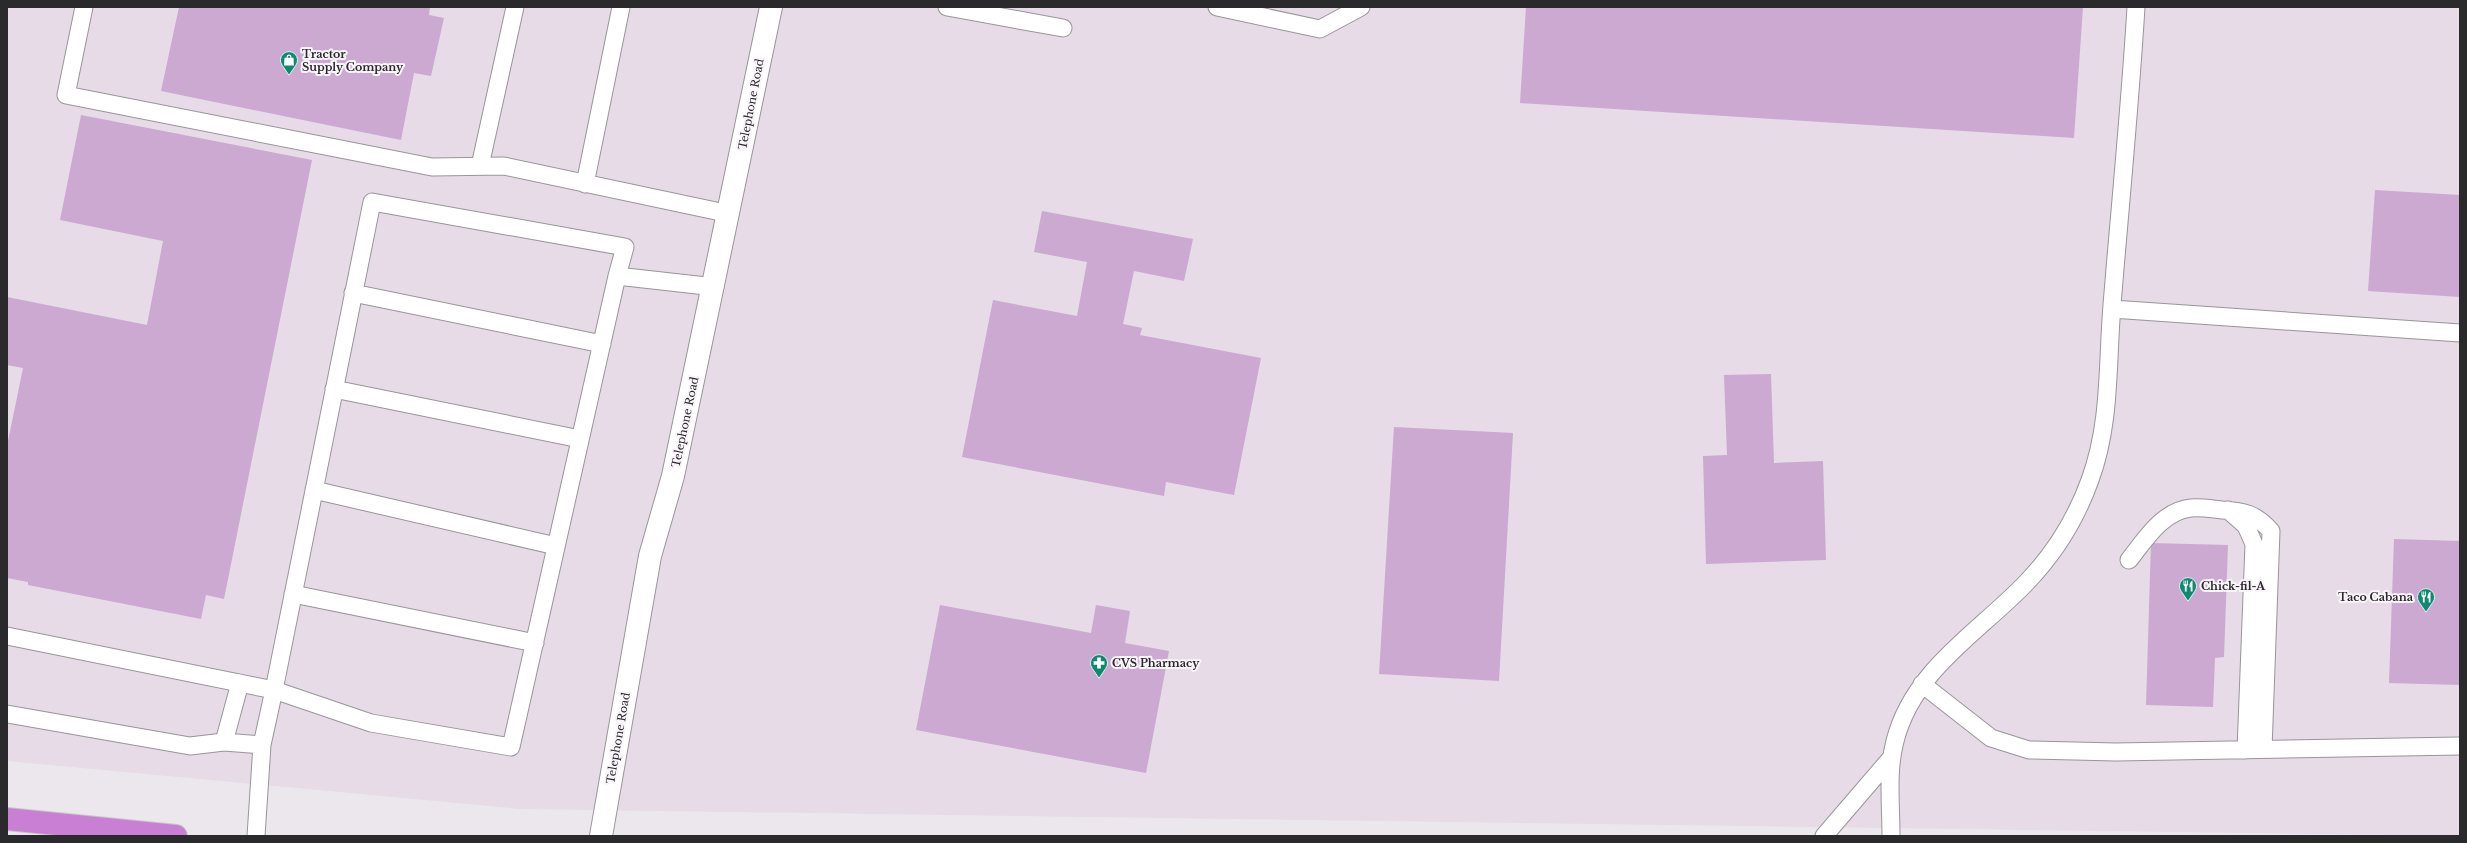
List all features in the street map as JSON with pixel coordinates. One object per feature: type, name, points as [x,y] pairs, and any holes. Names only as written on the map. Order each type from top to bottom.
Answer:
[{"type":"highway","points":[[7,819],[176,836]]},
{"type":"street","name":"Telephone Road","points":[[601,836],[650,556],[673,476],[730,214],[772,7]]},
{"type":"lane","points":[[84,7],[66,95],[432,168],[504,166],[730,214]]},
{"type":"lane","points":[[480,166],[515,7]]},
{"type":"lane","points":[[585,184],[621,7]]},
{"type":"lane","points":[[947,7],[1063,28]]},
{"type":"lane","points":[[1217,7],[1320,29],[1361,7]]},
{"type":"lane","points":[[1891,836],[1891,758],[1895,739],[1910,704],[1922,684],[1941,661],[2025,584],[2059,544],[2073,521],[2091,479],[2105,426],[2112,309],[2130,108],[2136,7]]},
{"type":"lane","points":[[7,636],[274,690],[371,723],[511,747],[617,276],[625,247],[372,202],[274,690],[262,745],[256,836]]},
{"type":"lane","points":[[617,276],[714,287]]},
{"type":"lane","points":[[353,294],[602,344]]},
{"type":"lane","points":[[2112,309],[2460,333]]},
{"type":"lane","points":[[334,389],[580,439]]},
{"type":"lane","points":[[314,490],[556,546]]},
{"type":"lane","points":[[2129,560],[2154,529],[2178,511],[2192,508],[2228,510],[2252,514],[2271,531],[2263,749]]},
{"type":"lane","points":[[2228,510],[2246,526],[2254,544],[2246,750]]},
{"type":"lane","points":[[293,594],[535,643]]},
{"type":"lane","points":[[224,742],[240,683]]},
{"type":"lane","points":[[1922,684],[1991,738],[2029,750],[2116,752],[2460,746]]},
{"type":"lane","points":[[7,714],[190,746],[224,742],[262,745]]},
{"type":"lane","points":[[1824,836],[1891,758]]},
{"type":"shaded area","points":[[7,7],[2460,7],[2460,836],[520,809],[7,761]]},
{"type":"building","name":"Tractor Supply Company","points":[[179,7],[430,7],[429,15],[444,18],[431,76],[414,73],[401,140],[161,91]]},
{"type":"building","points":[[1526,7],[2083,7],[2074,138],[1520,103]]},
{"type":"building","points":[[81,115],[312,160],[224,599],[206,595],[201,619],[28,585],[28,582],[7,578],[7,446],[23,368],[7,365],[7,297],[147,325],[163,241],[60,220]]},
{"type":"building","points":[[2375,190],[2460,195],[2460,297],[2368,291]]},
{"type":"building","points":[[1042,211],[1193,239],[1184,281],[1134,271],[1123,324],[1142,328],[1140,335],[1261,358],[1234,495],[1166,482],[1164,496],[962,457],[993,300],[1077,316],[1087,262],[1034,252]]},
{"type":"building","points":[[1771,374],[1774,463],[1823,461],[1826,560],[1706,564],[1703,456],[1727,455],[1724,375]]},
{"type":"building","points":[[1394,427],[1513,433],[1499,681],[1379,674]]},
{"type":"building","name":"Taco Cabana","points":[[2394,539],[2460,541],[2460,685],[2389,683]]},
{"type":"building","name":"Chick-fil-A","points":[[2151,543],[2228,545],[2224,657],[2215,658],[2213,707],[2146,705]]},
{"type":"building","name":"CVS Pharmacy","points":[[940,605],[1091,633],[1096,605],[1130,611],[1125,643],[1169,651],[1146,773],[916,730]]},
{"type":"place","name":"Tractor Supply Company","points":[[289,75]]},
{"type":"place","name":"Chick-fil-A","points":[[2188,601]]},
{"type":"place","name":"Taco Cabana","points":[[2426,612]]},
{"type":"place","name":"CVS Pharmacy","points":[[1099,678]]}]
